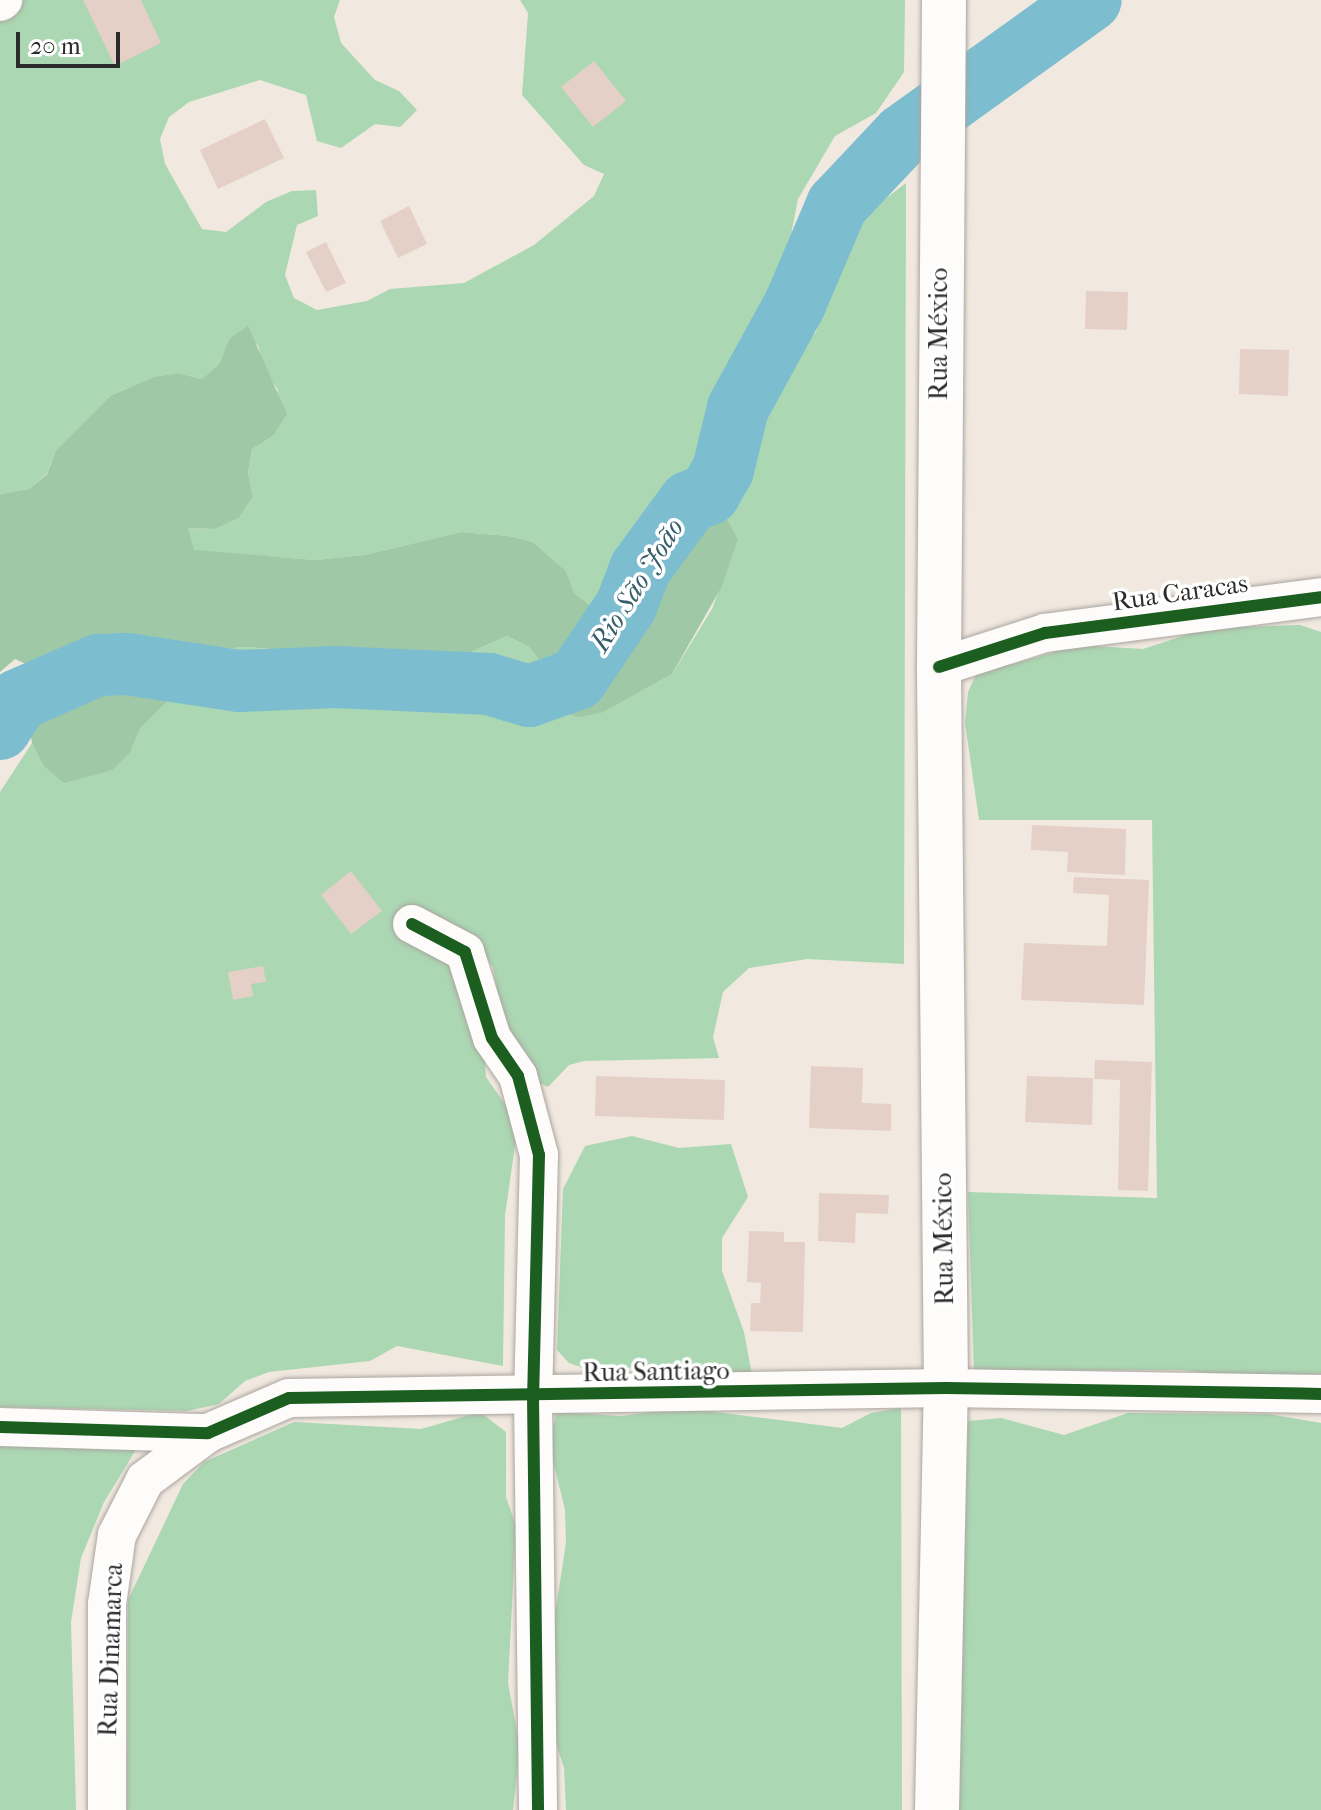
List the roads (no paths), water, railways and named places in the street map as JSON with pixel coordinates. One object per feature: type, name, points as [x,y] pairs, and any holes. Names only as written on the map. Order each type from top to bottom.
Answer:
[{"type":"main road","name":"Rua México","points":[[937,1810],[946,1388],[939,667],[939,186],[944,0]]},
{"type":"street","name":"Rua Caracas","points":[[939,667],[1045,633],[1321,597]]},
{"type":"street","points":[[412,924],[465,952],[492,1038],[518,1076],[539,1155],[533,1397],[538,1810]]},
{"type":"street","name":"Rua Santiago","points":[[0,1427],[208,1433],[289,1398],[533,1397],[946,1388],[1321,1394]]},
{"type":"street","name":"Rua Dinamarca","points":[[107,1810],[107,1604],[117,1535],[145,1480],[208,1433]]},
{"type":"waterway","name":"Rio São João","points":[[0,729],[18,700],[98,665],[127,664],[240,681],[334,677],[489,684],[529,696],[577,679],[626,606],[640,569],[689,502],[709,494],[723,470],[738,408],[795,304],[837,205],[903,135],[1091,0]]}]
